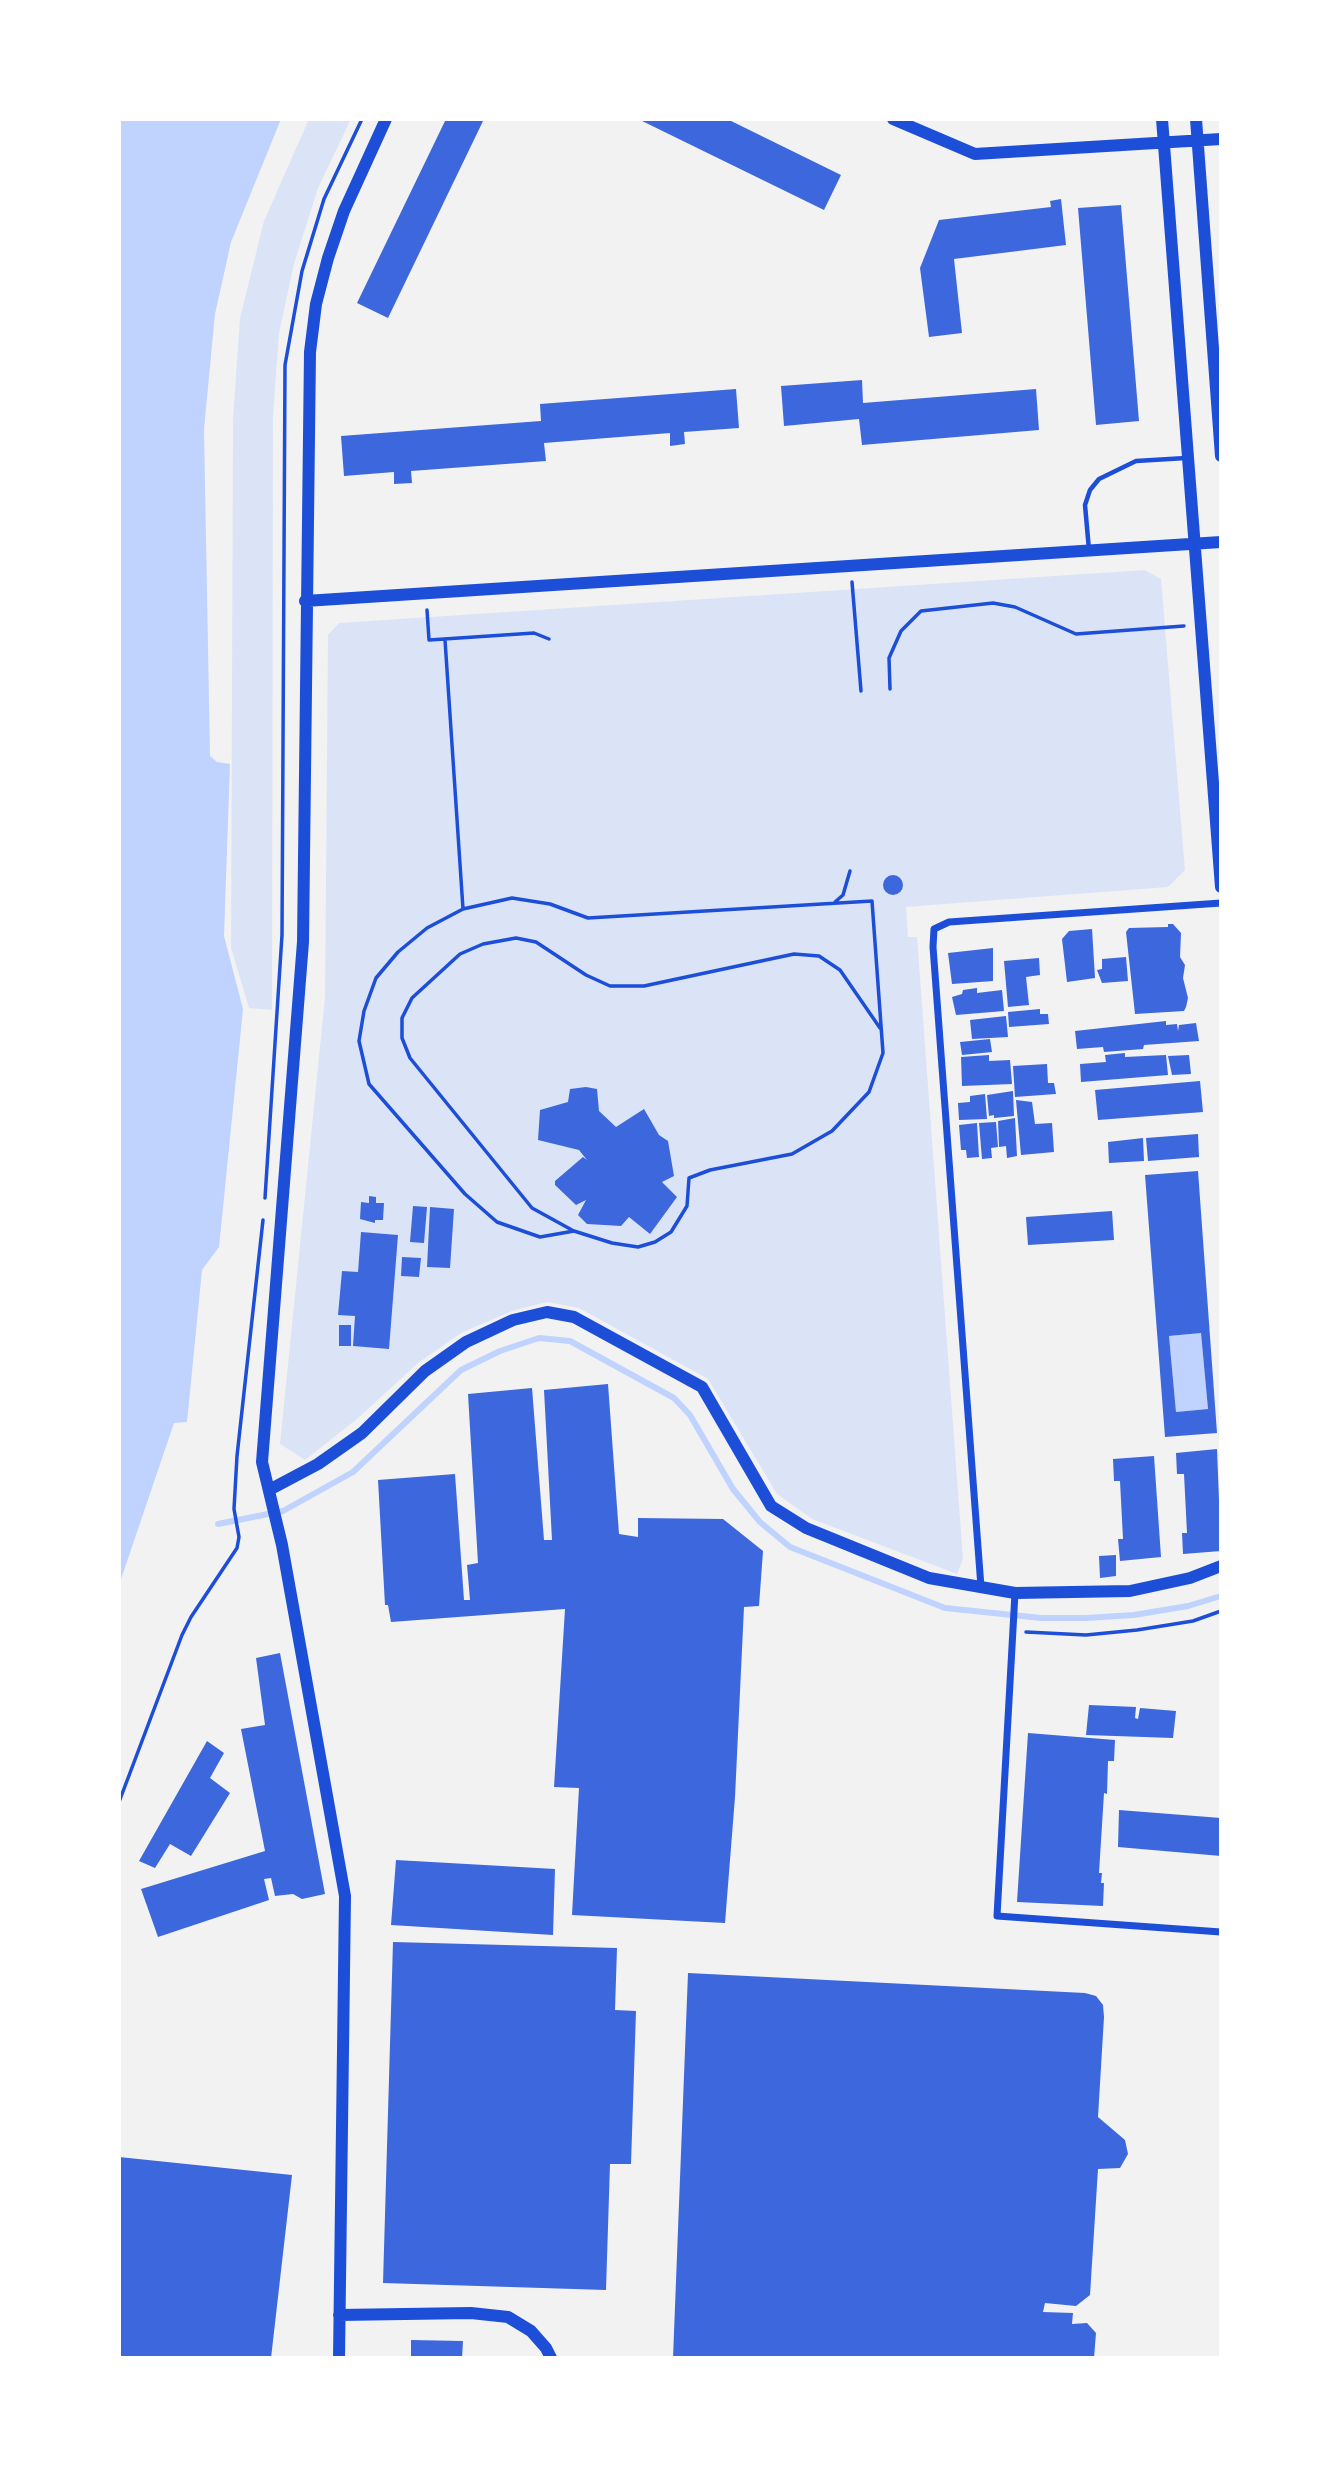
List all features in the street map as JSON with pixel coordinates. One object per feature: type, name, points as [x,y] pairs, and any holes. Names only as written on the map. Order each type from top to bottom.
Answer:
[{"type":"street","points":[[339,2358],[345,1896],[262,1462],[303,942],[308,383],[316,304],[344,211],[387,119]]},
{"type":"street","points":[[894,119],[975,154],[1221,139]]},
{"type":"street","points":[[1162,119],[1221,887]]},
{"type":"street","points":[[1196,119],[1221,456]]},
{"type":"street","points":[[305,601],[1221,542]]},
{"type":"street","points":[[981,1587],[933,947],[934,929],[949,922],[1221,903]]},
{"type":"street","points":[[269,1490],[318,1464],[362,1433],[425,1371],[466,1342],[513,1320],[547,1312],[574,1317],[702,1387],[771,1506],[806,1528],[929,1578],[1015,1592],[1130,1591],[1189,1578],[1221,1566]]},
{"type":"street","points":[[1015,1592],[997,1916],[1221,1933]]},
{"type":"street","points":[[339,2315],[446,2313],[508,2317],[531,2331],[546,2347],[551,2358]]},
{"type":"lane","points":[[1089,551],[1085,505],[1090,490],[1099,479],[1136,461],[1187,458]]},
{"type":"path","points":[[119,1802],[191,1616],[231,1560],[239,1536],[234,1509],[237,1456],[258,1244],[265,1208],[264,1177],[279,1019],[282,935],[285,365],[300,281],[324,199],[362,119]]},
{"type":"path","points":[[852,582],[861,691]]},
{"type":"path","points":[[890,689],[889,658],[901,631],[921,611],[993,603],[1016,607],[1076,634],[1193,625]]},
{"type":"path","points":[[426,607],[429,640],[534,633],[549,639]]},
{"type":"path","points":[[445,639],[463,909]]},
{"type":"path","points":[[833,903],[843,895],[850,871]]},
{"type":"path","points":[[574,1231],[540,1237],[497,1222],[465,1194],[369,1084],[359,1041],[364,1011],[376,978],[398,952],[427,928],[463,909],[512,898],[550,904],[588,918],[872,901],[883,1053],[869,1092],[832,1131],[792,1154],[710,1170],[689,1178],[687,1206],[671,1232],[655,1242],[638,1247],[625,1245],[574,1231],[531,1208],[410,1058],[402,1038],[402,1018],[412,998],[460,954],[483,944],[516,938],[536,942],[586,975],[610,986],[645,986],[794,954],[819,956],[840,970],[881,1029]]},
{"type":"path","points":[[1013,1632],[1086,1635],[1193,1621],[1221,1611]]},
{"type":"shaded area","points":[[309,119],[351,119],[318,188],[294,264],[279,333],[273,416],[272,1010],[249,1008],[231,948],[233,419],[240,318],[264,221]]},
{"type":"shaded area","points":[[1145,570],[1161,579],[1185,870],[1168,887],[906,907],[908,937],[917,937],[963,1559],[957,1574],[812,1519],[777,1494],[708,1379],[579,1308],[547,1302],[512,1311],[461,1333],[418,1363],[357,1419],[305,1460],[280,1444],[325,997],[328,635],[339,623]]},
{"type":"water","points":[[119,119],[281,119],[231,242],[215,314],[204,429],[210,756],[217,762],[230,764],[224,936],[243,1009],[219,1247],[202,1270],[187,1422],[174,1423],[119,1585]]},
{"type":"water","points":[[1201,1333],[1208,1409],[1176,1412],[1169,1336]]},
{"type":"building","points":[[446,119],[484,119],[388,318],[357,303]]},
{"type":"building","points":[[638,119],[727,119],[841,175],[824,210]]},
{"type":"building","points":[[1061,199],[1066,245],[954,259],[962,333],[929,337],[920,268],[939,220],[1051,207],[1050,201]]},
{"type":"building","points":[[1121,205],[1139,421],[1096,425],[1078,208]]},
{"type":"building","points":[[862,380],[863,403],[1036,389],[1039,430],[862,445],[859,419],[784,426],[781,386]]},
{"type":"building","points":[[736,389],[739,428],[684,432],[685,444],[670,446],[670,433],[544,443],[546,461],[411,471],[412,483],[394,484],[394,472],[344,476],[341,436],[541,421],[540,404]]},
{"type":"building","points":[[893,875],[900,878],[903,885],[900,892],[893,895],[886,892],[883,885],[886,878]]},
{"type":"building","points":[[1168,924],[1173,924],[1181,933],[1180,957],[1185,965],[1183,978],[1188,998],[1186,1007],[1184,1011],[1135,1014],[1126,932],[1129,928],[1168,927]]},
{"type":"building","points":[[1092,929],[1095,978],[1067,982],[1062,939],[1069,931]]},
{"type":"building","points":[[993,948],[993,981],[952,984],[948,953]]},
{"type":"building","points":[[1126,957],[1128,981],[1102,983],[1097,970],[1102,969],[1102,959]]},
{"type":"building","points":[[1039,958],[1040,975],[1026,977],[1029,1005],[1008,1007],[1004,961]]},
{"type":"building","points":[[977,988],[977,993],[1002,990],[1004,1011],[956,1015],[952,997],[962,994],[963,990]]},
{"type":"building","points":[[1040,1009],[1040,1014],[1048,1014],[1049,1024],[1009,1027],[1008,1012]]},
{"type":"building","points":[[1006,1016],[1008,1037],[972,1039],[970,1020]]},
{"type":"building","points":[[1166,1021],[1166,1025],[1177,1024],[1178,1031],[1179,1025],[1196,1023],[1199,1041],[1144,1045],[1143,1049],[1104,1052],[1103,1047],[1077,1049],[1075,1031]]},
{"type":"building","points":[[990,1039],[992,1052],[962,1055],[960,1042]]},
{"type":"building","points":[[1125,1053],[1125,1057],[1166,1055],[1168,1075],[1081,1082],[1080,1064],[1106,1062],[1105,1055]]},
{"type":"building","points":[[989,1055],[989,1061],[1010,1060],[1012,1084],[962,1086],[961,1057]]},
{"type":"building","points":[[1189,1055],[1191,1074],[1172,1075],[1168,1056]]},
{"type":"building","points":[[1047,1064],[1048,1083],[1054,1083],[1056,1094],[1015,1097],[1013,1066]]},
{"type":"building","points":[[1200,1081],[1203,1112],[1098,1120],[1095,1090]]},
{"type":"building","points":[[570,1089],[597,1089],[599,1111],[616,1127],[644,1109],[659,1135],[668,1141],[674,1176],[662,1182],[677,1197],[650,1234],[629,1217],[621,1226],[587,1224],[578,1215],[586,1200],[576,1205],[555,1185],[555,1181],[583,1157],[587,1160],[579,1150],[538,1140],[540,1110],[568,1102]]},
{"type":"building","points":[[1013,1091],[1014,1116],[989,1116],[987,1095]]},
{"type":"building","points":[[985,1094],[987,1119],[959,1120],[958,1103],[970,1102],[970,1096]]},
{"type":"building","points":[[1016,1100],[1032,1102],[1035,1124],[1052,1123],[1054,1152],[1021,1155]]},
{"type":"building","points":[[1015,1118],[1017,1156],[1007,1158],[1006,1146],[999,1147],[998,1121]]},
{"type":"building","points":[[996,1122],[998,1147],[991,1148],[992,1158],[982,1159],[979,1123]]},
{"type":"building","points":[[977,1123],[979,1157],[967,1158],[966,1150],[961,1150],[959,1125]]},
{"type":"building","points":[[1198,1134],[1199,1157],[1148,1161],[1146,1138]]},
{"type":"building","points":[[1143,1138],[1144,1161],[1109,1163],[1108,1142]]},
{"type":"building","points":[[1198,1171],[1217,1433],[1165,1437],[1145,1175]],"holes":[[[1201,1333],[1208,1409],[1176,1412],[1169,1336]]]},
{"type":"building","points":[[369,1196],[376,1197],[376,1203],[384,1203],[383,1220],[375,1220],[375,1223],[360,1219],[361,1202],[369,1203]]},
{"type":"building","points":[[413,1206],[427,1207],[424,1243],[410,1242]]},
{"type":"building","points":[[430,1207],[454,1209],[450,1268],[427,1267]]},
{"type":"building","points":[[1112,1211],[1114,1240],[1028,1245],[1026,1217]]},
{"type":"building","points":[[361,1232],[398,1235],[389,1349],[353,1346],[355,1316],[338,1315],[342,1271],[358,1272]]},
{"type":"building","points":[[402,1257],[421,1258],[419,1277],[401,1276]]},
{"type":"building","points":[[339,1325],[351,1325],[351,1346],[339,1346]]},
{"type":"building","points":[[608,1384],[619,1534],[638,1537],[638,1518],[723,1519],[763,1551],[759,1606],[744,1607],[735,1797],[725,1923],[572,1915],[579,1788],[554,1787],[565,1609],[391,1622],[388,1605],[385,1605],[378,1480],[455,1474],[464,1600],[470,1600],[467,1565],[478,1563],[468,1394],[532,1388],[544,1540],[552,1540],[544,1390]]},
{"type":"building","points":[[1217,1449],[1221,1551],[1183,1554],[1182,1533],[1187,1533],[1184,1474],[1177,1474],[1176,1453]]},
{"type":"building","points":[[1154,1456],[1161,1557],[1120,1561],[1118,1539],[1123,1539],[1120,1481],[1114,1481],[1113,1459]]},
{"type":"building","points":[[1116,1555],[1116,1576],[1100,1578],[1099,1556]]},
{"type":"building","points":[[280,1653],[325,1894],[302,1899],[293,1894],[275,1896],[271,1878],[264,1879],[269,1900],[158,1937],[141,1889],[265,1851],[241,1729],[265,1725],[256,1658]]},
{"type":"building","points":[[1089,1705],[1136,1707],[1135,1718],[1138,1719],[1140,1708],[1176,1711],[1173,1738],[1086,1735]]},
{"type":"building","points":[[1028,1733],[1115,1740],[1114,1761],[1108,1761],[1107,1794],[1104,1793],[1099,1873],[1102,1873],[1101,1883],[1104,1883],[1103,1906],[1017,1902]]},
{"type":"building","points":[[207,1741],[224,1753],[210,1778],[230,1793],[191,1856],[170,1844],[155,1868],[139,1861]]},
{"type":"building","points":[[1119,1810],[1221,1818],[1221,1856],[1118,1847]]},
{"type":"building","points":[[396,1860],[555,1869],[553,1935],[391,1925]]},
{"type":"building","points":[[393,1942],[617,1948],[615,2010],[636,2011],[631,2164],[610,2164],[606,2290],[383,2283]]},
{"type":"building","points":[[688,1973],[1085,1993],[1096,1996],[1103,2005],[1104,2017],[1098,2117],[1125,2140],[1128,2154],[1120,2168],[1098,2169],[1090,2295],[1076,2306],[1045,2303],[1043,2312],[1073,2313],[1072,2324],[1087,2323],[1096,2333],[1094,2358],[673,2358]]},
{"type":"building","points":[[119,2157],[292,2175],[271,2358],[119,2358]]},
{"type":"building","points":[[411,2340],[463,2341],[462,2358],[411,2358]]},
{"type":"waterway","points":[[218,1524],[283,1511],[353,1472],[461,1370],[500,1351],[539,1338],[570,1341],[674,1398],[690,1415],[733,1489],[760,1522],[790,1547],[945,1608],[1041,1618],[1086,1618],[1134,1615],[1188,1606],[1221,1596]]}]
